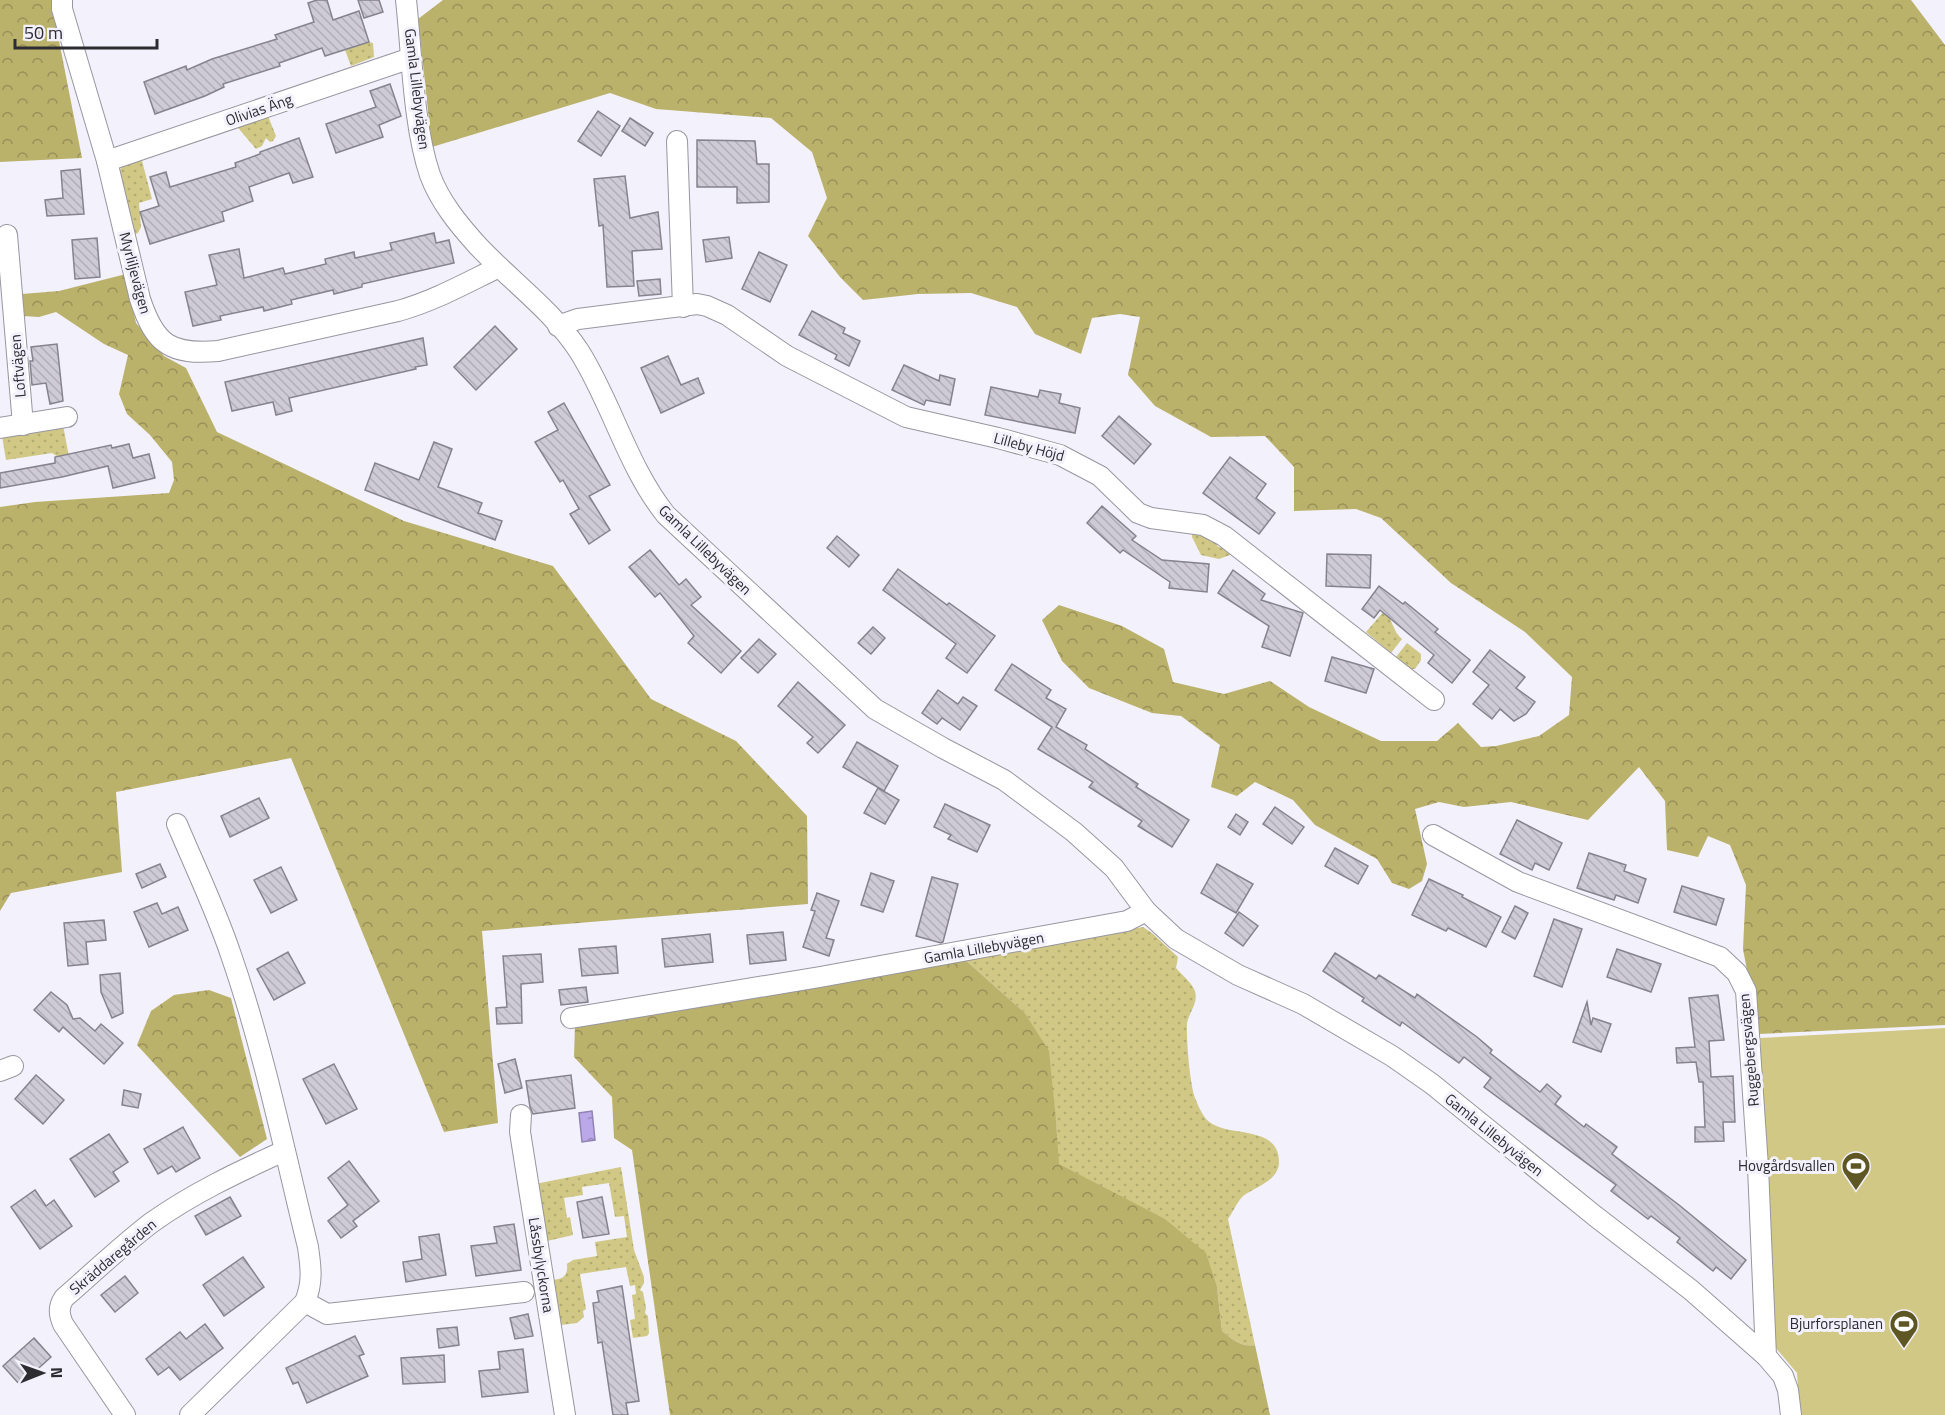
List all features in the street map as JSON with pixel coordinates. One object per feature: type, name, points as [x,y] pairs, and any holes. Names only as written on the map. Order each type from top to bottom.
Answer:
[{"type":"street","name":"Myrliljevägen","points":[[62,0],[62,9],[107,161],[145,315],[154,330],[166,343],[180,350],[194,353],[218,351],[399,311],[452,291],[499,267]]},
{"type":"street","name":"Gamla Lillebyvägen","points":[[406,0],[420,129],[431,176],[448,209],[460,225],[558,326],[584,359],[642,478],[654,500],[666,515],[875,709],[1004,780],[1100,853],[1146,911],[1176,939],[1195,952],[1303,1004],[1392,1056],[1432,1084],[1595,1216],[1691,1290],[1766,1356],[1783,1376],[1788,1390],[1791,1415]]},
{"type":"street","name":"Olivias Äng","points":[[107,161],[411,58]]},
{"type":"street","points":[[677,141],[683,307]]},
{"type":"street","name":"Loftvägen","points":[[7,235],[23,425]]},
{"type":"street","name":"Lilleby Höjd","points":[[558,326],[578,319],[697,304],[707,306],[726,315],[787,356],[906,417],[1060,454],[1100,476],[1138,513],[1151,518],[1203,525],[1224,536],[1434,700]]},
{"type":"street","points":[[0,428],[67,417]]},
{"type":"street","points":[[177,824],[232,956],[256,1034],[308,1247],[312,1273],[311,1287],[305,1302],[190,1415]]},
{"type":"street","name":"Ruggebergsvägen","points":[[1433,835],[1518,882],[1720,957],[1737,973],[1746,991],[1758,1167],[1766,1356]]},
{"type":"street","name":"Gamla Lillebyvägen","points":[[570,1018],[820,977],[1127,921],[1146,911]]},
{"type":"street","name":"Låssbylyckorna","points":[[521,1115],[520,1132],[565,1415]]},
{"type":"street","name":"Skräddaregården","points":[[125,1415],[63,1324],[59,1316],[60,1303],[131,1238],[175,1207],[224,1179],[284,1151]]},
{"type":"street","points":[[305,1302],[327,1314],[524,1292]]},
{"type":"shaded area","points":[[369,42],[373,43],[374,57],[351,66],[345,50]]},
{"type":"shaded area","points":[[266,111],[276,136],[270,142],[266,138],[262,146],[256,149],[234,123]]},
{"type":"shaded area","points":[[141,157],[152,199],[139,203],[141,227],[138,233],[131,236],[118,174],[123,164]]},
{"type":"shaded area","points":[[63,425],[69,457],[60,458],[52,453],[6,460],[2,436]]},
{"type":"shaded area","points":[[1192,528],[1218,539],[1217,546],[1224,549],[1227,546],[1233,554],[1219,559],[1201,555],[1192,537]]},
{"type":"shaded area","points":[[1385,610],[1402,639],[1391,653],[1366,632]]},
{"type":"shaded area","points":[[1407,643],[1421,654],[1421,660],[1415,669],[1411,669],[1396,657]]},
{"type":"shaded area","points":[[1143,927],[1178,957],[1176,968],[1196,993],[1187,1023],[1187,1039],[1192,1085],[1202,1113],[1216,1126],[1262,1137],[1271,1142],[1277,1150],[1279,1163],[1275,1174],[1243,1196],[1228,1219],[1255,1345],[1241,1344],[1222,1331],[1217,1287],[1130,1202],[1058,1164],[1056,1120],[1024,1012],[963,958]]},
{"type":"shaded area","name":"Hovgårdsvallen","points":[[1945,1028],[1945,1415],[1800,1415],[1797,1373],[1775,1347],[1760,1038]]},
{"type":"shaded area","points":[[621,1167],[634,1250],[644,1277],[640,1290],[643,1292],[645,1313],[648,1316],[649,1333],[647,1336],[633,1338],[630,1320],[635,1319],[632,1295],[636,1294],[635,1285],[630,1286],[626,1267],[580,1274],[586,1309],[583,1311],[584,1317],[577,1323],[561,1325],[553,1280],[564,1276],[567,1264],[573,1260],[597,1256],[595,1242],[627,1237],[624,1216],[615,1217],[609,1183],[582,1187],[583,1195],[564,1198],[567,1218],[570,1217],[573,1235],[543,1242],[535,1184]]},
{"type":"green space","points":[[0,0],[51,0],[82,158],[0,162]]},
{"type":"green space","points":[[443,0],[1911,0],[1945,45],[1945,1025],[1759,1034],[1743,949],[1746,885],[1730,845],[1708,836],[1698,857],[1667,850],[1665,801],[1639,767],[1588,820],[1511,802],[1464,807],[1439,802],[1415,809],[1427,864],[1422,881],[1409,889],[1392,883],[1377,859],[1315,825],[1293,800],[1255,782],[1237,796],[1211,787],[1220,745],[1181,716],[1152,713],[1089,688],[1062,661],[1042,620],[1059,605],[1122,626],[1164,649],[1173,682],[1224,694],[1270,681],[1309,707],[1381,741],[1437,741],[1458,723],[1481,747],[1496,746],[1539,736],[1569,715],[1572,677],[1525,632],[1451,583],[1381,518],[1356,509],[1294,511],[1294,467],[1265,436],[1211,437],[1155,406],[1128,375],[1140,317],[1120,314],[1092,318],[1081,354],[1035,334],[1017,307],[971,293],[918,294],[863,300],[840,277],[808,236],[827,198],[812,152],[771,118],[656,109],[610,93],[432,147],[418,19]]},
{"type":"green space","points":[[126,274],[136,323],[164,356],[186,368],[217,432],[404,521],[553,566],[651,699],[736,741],[807,816],[808,904],[482,931],[498,1123],[444,1132],[291,758],[116,792],[122,872],[11,893],[0,911],[0,507],[35,502],[169,493],[174,480],[172,462],[150,435],[127,414],[119,394],[128,355],[104,344],[56,312],[39,317],[23,316],[20,307],[22,294],[59,291]]},
{"type":"green space","points":[[963,958],[1024,1012],[1049,1051],[1059,1164],[1165,1219],[1206,1253],[1217,1287],[1222,1331],[1241,1344],[1255,1345],[1270,1415],[670,1415],[632,1150],[614,1138],[612,1097],[574,1057],[575,1025]]},
{"type":"green space","points":[[209,990],[231,998],[267,1139],[240,1157],[137,1045],[151,1011],[174,995]]},
{"type":"water","points":[[592,1111],[595,1140],[582,1142],[579,1113]]},
{"type":"building","points":[[327,0],[333,20],[359,11],[369,42],[325,56],[322,48],[279,63],[280,66],[223,84],[224,87],[205,96],[155,114],[144,82],[186,66],[187,70],[212,59],[277,39],[275,35],[314,22],[308,3]]},
{"type":"building","points":[[358,0],[379,0],[383,12],[364,18]]},
{"type":"building","points":[[390,84],[401,116],[379,125],[383,137],[336,153],[326,124],[376,107],[370,91]]},
{"type":"building","points":[[598,111],[620,126],[601,156],[578,141]]},
{"type":"building","points":[[630,118],[653,133],[645,146],[622,131]]},
{"type":"building","points":[[299,138],[313,177],[293,183],[289,173],[249,187],[253,201],[222,212],[224,221],[150,244],[140,212],[159,206],[150,177],[166,172],[170,187],[236,167],[235,163]]},
{"type":"building","points":[[697,140],[755,141],[757,164],[769,164],[769,202],[737,203],[737,187],[697,187]]},
{"type":"building","points":[[80,169],[84,214],[47,216],[45,200],[63,198],[61,171]]},
{"type":"building","points":[[625,176],[630,218],[658,212],[662,249],[632,251],[634,286],[607,287],[603,225],[599,226],[594,179]]},
{"type":"building","points":[[434,233],[436,243],[449,240],[454,263],[362,284],[362,287],[334,294],[333,290],[291,300],[292,304],[264,311],[263,307],[220,316],[221,320],[193,326],[185,292],[217,285],[209,255],[239,249],[244,278],[283,268],[285,274],[326,264],[325,259],[354,252],[355,258],[392,250],[390,243]]},
{"type":"building","points":[[729,237],[732,258],[706,262],[703,240]]},
{"type":"building","points":[[97,238],[100,277],[75,279],[72,240]]},
{"type":"building","points":[[759,252],[787,265],[770,302],[742,289]]},
{"type":"building","points":[[660,279],[661,294],[639,296],[637,281]]},
{"type":"building","points":[[812,311],[845,328],[843,333],[860,341],[849,366],[835,359],[837,355],[799,335]]},
{"type":"building","points":[[495,326],[517,349],[476,390],[454,367]]},
{"type":"building","points":[[423,338],[427,365],[289,398],[292,411],[276,415],[273,402],[232,411],[225,382]]},
{"type":"building","points":[[57,344],[63,401],[50,404],[46,383],[32,385],[31,347]]},
{"type":"building","points":[[668,356],[681,385],[698,378],[704,393],[661,413],[641,368]]},
{"type":"building","points":[[904,365],[939,381],[940,375],[955,379],[950,405],[926,400],[924,405],[892,390]]},
{"type":"building","points":[[991,387],[1038,397],[1040,390],[1061,394],[1059,403],[1080,408],[1075,433],[985,415]]},
{"type":"building","points":[[564,403],[610,485],[589,496],[610,530],[589,544],[570,514],[579,509],[563,480],[560,482],[535,442],[558,430],[548,412]]},
{"type":"building","points":[[1119,416],[1151,444],[1134,464],[1102,436]]},
{"type":"building","points":[[434,442],[452,449],[438,487],[482,503],[478,513],[502,521],[495,540],[365,490],[375,463],[419,480]]},
{"type":"building","points":[[129,444],[133,458],[149,454],[155,478],[113,488],[108,466],[0,488],[0,473],[55,463],[55,457],[111,445],[112,448]]},
{"type":"building","points":[[1230,457],[1266,484],[1256,498],[1275,513],[1259,534],[1203,493]]},
{"type":"building","points":[[1102,506],[1136,536],[1132,540],[1162,560],[1209,564],[1207,592],[1169,588],[1170,582],[1123,550],[1120,553],[1087,523]]},
{"type":"building","points":[[837,536],[859,555],[849,567],[827,548]]},
{"type":"building","points":[[650,550],[679,585],[686,579],[701,597],[691,605],[741,651],[721,673],[688,643],[694,636],[660,593],[655,597],[629,567]]},
{"type":"building","points":[[1327,554],[1371,555],[1370,588],[1326,586]]},
{"type":"building","points":[[898,569],[995,636],[967,673],[946,658],[956,644],[883,590]]},
{"type":"building","points":[[1233,570],[1265,594],[1261,600],[1303,613],[1290,656],[1262,647],[1269,626],[1218,593]]},
{"type":"building","points":[[1379,586],[1403,604],[1405,602],[1438,629],[1435,632],[1470,660],[1452,683],[1428,663],[1434,655],[1380,610],[1374,618],[1362,609]]},
{"type":"building","points":[[873,627],[885,638],[871,654],[858,643]]},
{"type":"building","points":[[759,639],[776,654],[758,673],[741,658]]},
{"type":"building","points":[[1490,650],[1525,677],[1516,688],[1535,702],[1526,714],[1514,721],[1500,709],[1492,719],[1473,704],[1489,685],[1473,672]]},
{"type":"building","points":[[1332,657],[1374,669],[1366,693],[1325,681]]},
{"type":"building","points":[[1012,664],[1051,690],[1046,698],[1066,709],[1056,727],[1087,745],[1085,749],[1138,784],[1136,787],[1189,820],[1172,847],[1138,826],[1142,821],[1089,787],[1093,782],[1038,749],[1052,727],[995,690]]},
{"type":"building","points":[[798,682],[845,725],[818,753],[807,743],[813,737],[778,706]]},
{"type":"building","points":[[938,690],[958,704],[963,697],[977,706],[960,730],[942,718],[937,724],[922,713]]},
{"type":"building","points":[[857,742],[898,766],[884,791],[843,767]]},
{"type":"building","points":[[878,788],[899,800],[885,824],[864,813]]},
{"type":"building","points":[[259,798],[269,818],[230,837],[221,816]]},
{"type":"building","points":[[945,804],[990,825],[977,852],[948,839],[951,835],[934,827]]},
{"type":"building","points":[[1275,807],[1304,827],[1292,844],[1263,824]]},
{"type":"building","points":[[1236,814],[1248,822],[1240,835],[1228,827]]},
{"type":"building","points":[[1517,820],[1562,843],[1549,870],[1535,863],[1532,870],[1500,854]]},
{"type":"building","points":[[1335,848],[1368,866],[1358,884],[1325,866]]},
{"type":"building","points":[[1589,853],[1626,865],[1624,871],[1646,879],[1638,903],[1616,895],[1614,900],[1577,888]]},
{"type":"building","points":[[160,864],[166,877],[142,888],[136,874]]},
{"type":"building","points":[[1217,864],[1253,884],[1236,913],[1201,893]]},
{"type":"building","points":[[281,867],[297,900],[271,913],[254,880]]},
{"type":"building","points":[[871,873],[894,881],[883,912],[861,905]]},
{"type":"building","points":[[932,877],[958,884],[941,943],[916,936]]},
{"type":"building","points":[[1429,879],[1501,917],[1486,947],[1448,928],[1446,931],[1412,915]]},
{"type":"building","points":[[1682,886],[1724,899],[1716,925],[1674,912]]},
{"type":"building","points":[[817,893],[839,901],[826,938],[834,940],[829,956],[803,947],[815,911],[811,910]]},
{"type":"building","points":[[157,903],[162,914],[178,907],[188,930],[149,947],[134,912]]},
{"type":"building","points":[[1515,906],[1528,913],[1515,939],[1502,932]]},
{"type":"building","points":[[1239,912],[1258,926],[1243,946],[1225,933]]},
{"type":"building","points":[[1554,919],[1582,929],[1562,987],[1534,976]]},
{"type":"building","points":[[104,920],[106,940],[86,942],[88,964],[68,966],[64,923]]},
{"type":"building","points":[[783,932],[786,960],[750,964],[747,935]]},
{"type":"building","points":[[710,934],[713,962],[665,967],[662,939]]},
{"type":"building","points":[[616,946],[618,973],[582,976],[579,949]]},
{"type":"building","points":[[1617,949],[1661,964],[1651,992],[1607,977]]},
{"type":"building","points":[[288,952],[305,983],[274,1000],[257,969]]},
{"type":"building","points":[[1335,953],[1376,979],[1379,975],[1415,998],[1417,994],[1477,1037],[1492,1050],[1490,1053],[1540,1092],[1547,1084],[1561,1096],[1555,1104],[1584,1127],[1586,1124],[1617,1147],[1612,1154],[1746,1260],[1731,1279],[1716,1267],[1713,1271],[1677,1242],[1680,1238],[1651,1216],[1648,1219],[1611,1191],[1616,1185],[1484,1087],[1491,1078],[1464,1057],[1459,1063],[1402,1022],[1400,1026],[1362,1001],[1364,998],[1323,971]]},
{"type":"building","points":[[541,954],[543,982],[521,984],[522,1023],[497,1024],[496,1008],[507,1007],[503,956]]},
{"type":"building","points":[[120,973],[123,1013],[112,1018],[101,992],[100,975]]},
{"type":"building","points":[[586,987],[588,1002],[561,1005],[559,990]]},
{"type":"building","points":[[51,992],[67,1005],[73,1019],[80,1018],[95,1031],[101,1024],[123,1043],[104,1064],[63,1027],[59,1032],[34,1010]]},
{"type":"building","points":[[1718,995],[1724,1040],[1709,1041],[1711,1077],[1733,1076],[1735,1122],[1723,1122],[1724,1141],[1695,1142],[1695,1127],[1705,1127],[1703,1082],[1699,1082],[1696,1062],[1677,1063],[1676,1048],[1695,1047],[1689,998]]},
{"type":"building","points":[[1587,1002],[1591,1025],[1593,1018],[1611,1024],[1601,1052],[1573,1042]]},
{"type":"building","points":[[515,1059],[522,1088],[505,1093],[498,1064]]},
{"type":"building","points":[[334,1064],[357,1109],[326,1124],[303,1079]]},
{"type":"building","points":[[36,1075],[64,1100],[43,1124],[15,1099]]},
{"type":"building","points":[[571,1075],[575,1108],[533,1114],[526,1081]]},
{"type":"building","points":[[124,1090],[141,1094],[138,1108],[122,1105]]},
{"type":"building","points":[[183,1127],[200,1158],[176,1172],[172,1166],[158,1174],[144,1149]]},
{"type":"building","points":[[109,1134],[128,1162],[113,1172],[119,1181],[95,1197],[70,1159]]},
{"type":"building","points":[[349,1161],[379,1201],[353,1221],[357,1226],[341,1238],[328,1221],[348,1205],[328,1178]]},
{"type":"building","points":[[35,1190],[46,1206],[54,1200],[72,1226],[40,1249],[11,1207]]},
{"type":"building","points":[[230,1197],[241,1216],[206,1235],[195,1216]]},
{"type":"building","points":[[602,1197],[609,1234],[583,1238],[577,1202]]},
{"type":"building","points":[[514,1224],[521,1270],[476,1276],[471,1246],[497,1243],[494,1227]]},
{"type":"building","points":[[439,1234],[446,1275],[406,1282],[403,1262],[422,1259],[419,1237]]},
{"type":"building","points":[[243,1257],[264,1287],[224,1316],[203,1285]]},
{"type":"building","points":[[125,1276],[138,1293],[115,1312],[101,1295]]},
{"type":"building","points":[[622,1286],[639,1401],[626,1403],[628,1415],[613,1415],[602,1342],[598,1343],[593,1303],[599,1302],[597,1291]]},
{"type":"building","points":[[528,1314],[533,1336],[515,1339],[510,1318]]},
{"type":"building","points":[[205,1324],[223,1348],[180,1380],[169,1367],[158,1375],[146,1359],[180,1332],[186,1339]]},
{"type":"building","points":[[457,1327],[459,1345],[439,1348],[437,1329]]},
{"type":"building","points":[[355,1336],[364,1354],[359,1356],[368,1376],[307,1403],[298,1382],[293,1384],[286,1368]]},
{"type":"building","points":[[34,1338],[51,1357],[20,1385],[3,1366]]},
{"type":"building","points":[[523,1349],[528,1392],[482,1397],[479,1371],[500,1369],[498,1352]]},
{"type":"building","points":[[444,1355],[445,1382],[403,1384],[401,1358]]},
{"type":"place","name":"Hovgårdsvallen","points":[[1856,1192]]},
{"type":"place","name":"Bjurforsplanen","points":[[1904,1350]]}]
